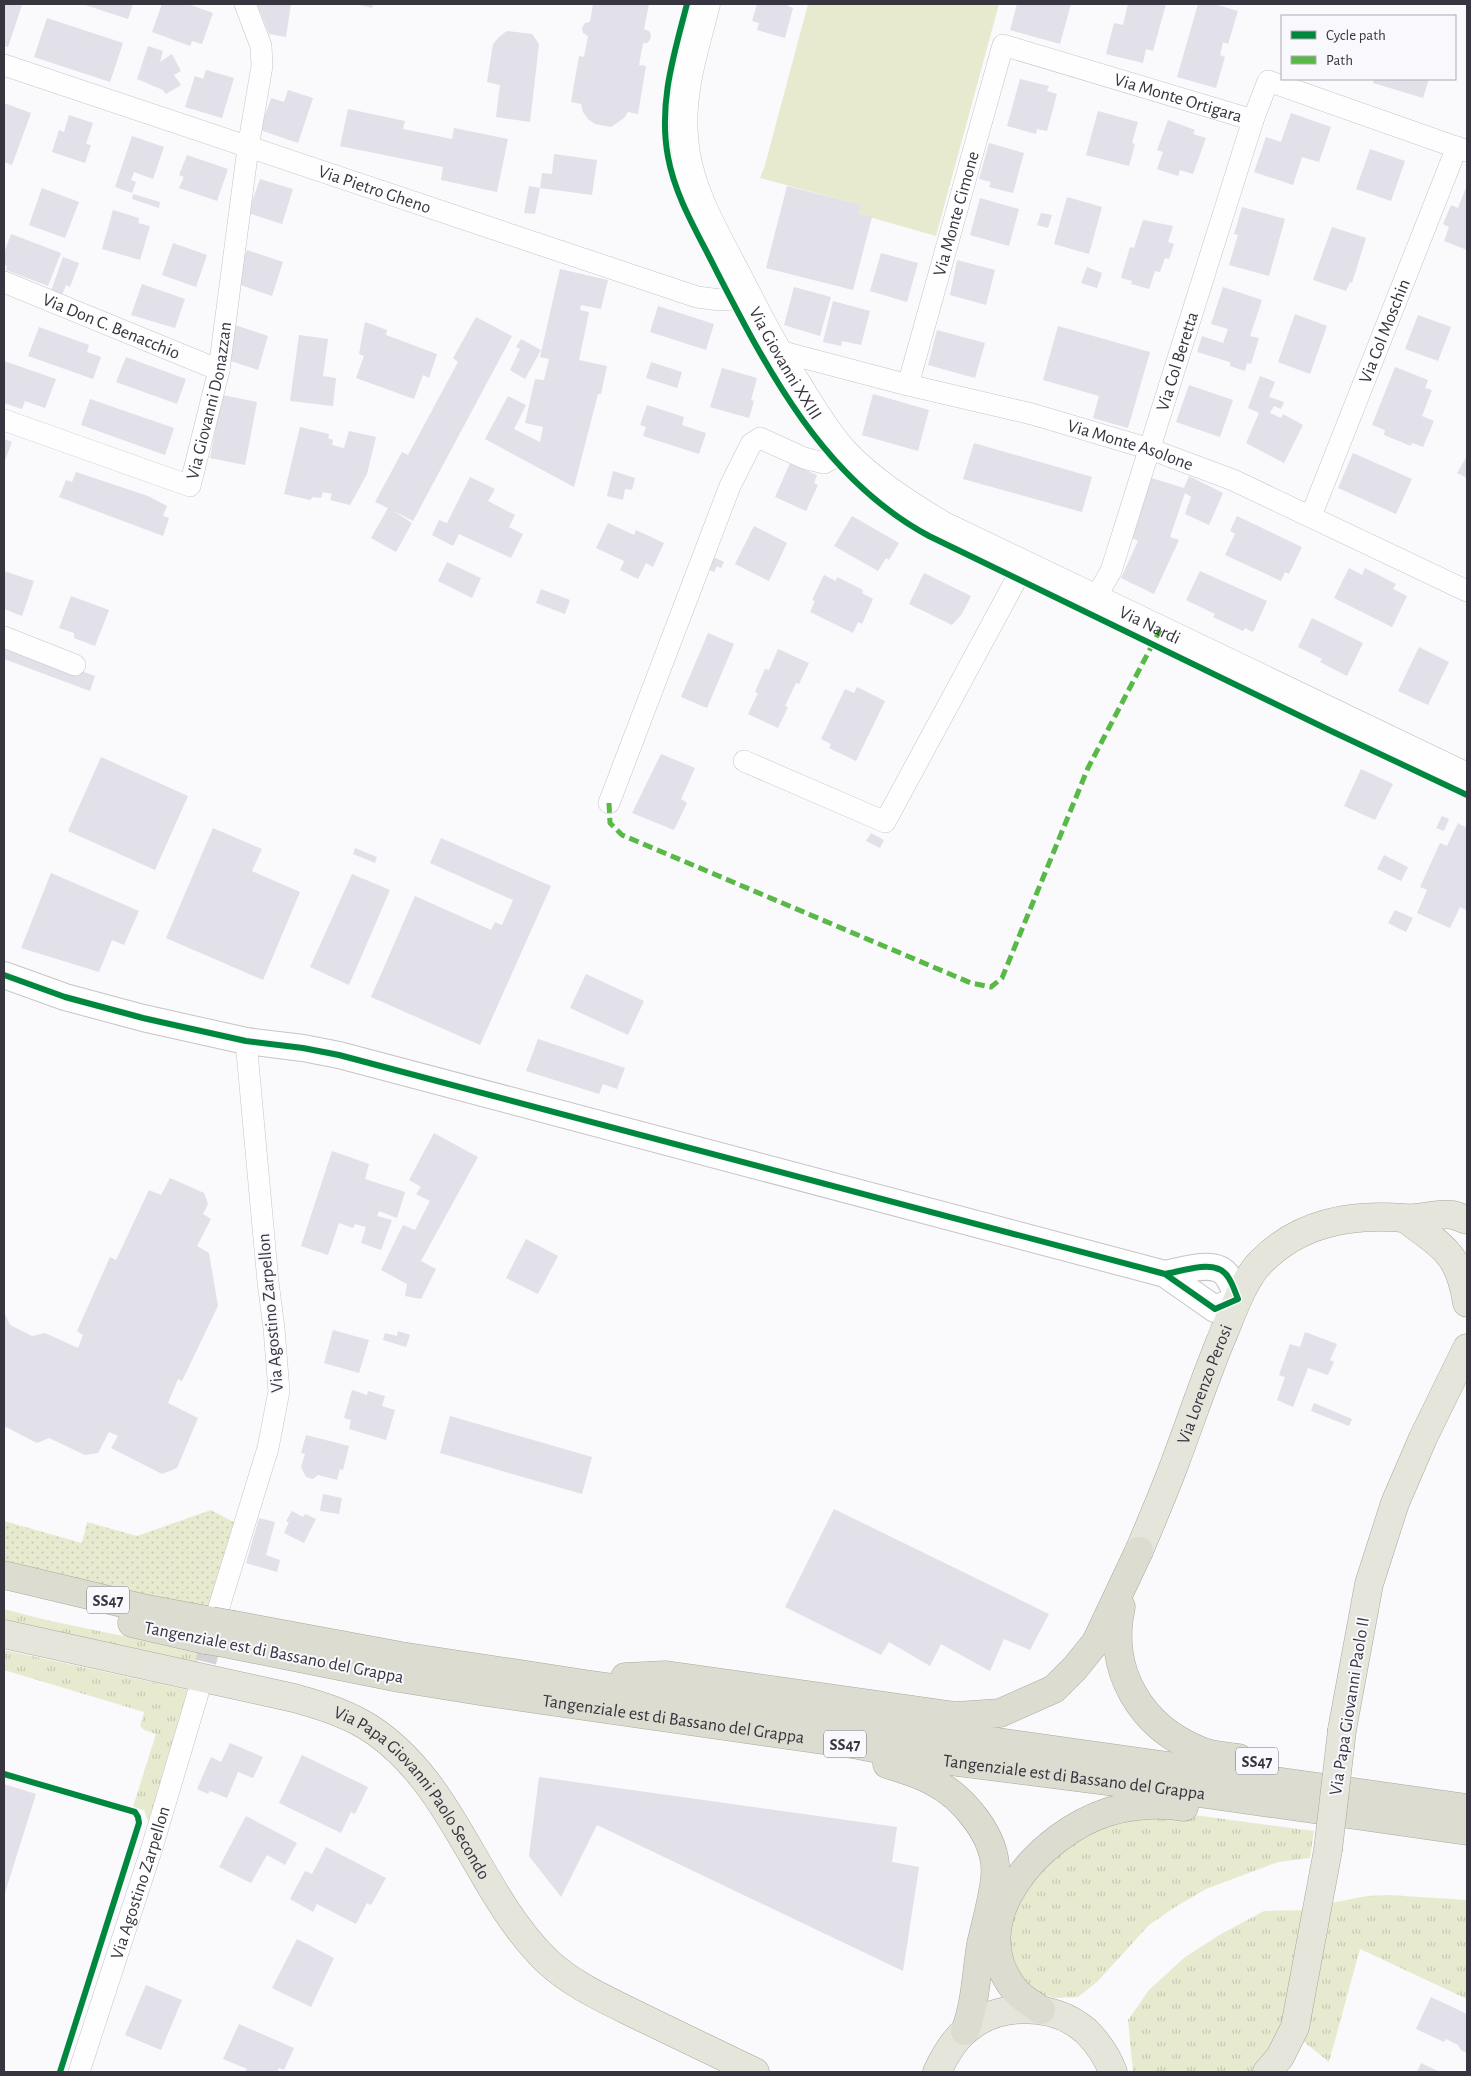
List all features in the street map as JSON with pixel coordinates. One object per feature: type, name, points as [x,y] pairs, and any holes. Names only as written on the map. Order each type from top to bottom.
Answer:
[{"type":"highway","points":[[585,1684],[618,1677],[666,1675],[956,1716],[1000,1713],[1054,1689],[1075,1668],[1096,1642],[1139,1551]]},
{"type":"highway","name":"SS47","points":[[1139,1551],[1121,1605],[1117,1624],[1116,1642],[1118,1658],[1124,1676],[1141,1706],[1174,1736],[1202,1752],[1467,1790]]},
{"type":"highway","name":"Tangenziale est di Bassano del Grappa","points":[[4,1575],[219,1627],[399,1678],[858,1745],[918,1757],[1186,1791],[1467,1831]]},
{"type":"highway","name":"Tangenziale est di Bassano del Grappa","points":[[4,1592],[585,1684],[1467,1808]]},
{"type":"highway","points":[[486,1692],[514,1704],[643,1727],[870,1757],[931,1780],[964,1804],[988,1838],[993,1854],[995,1876],[978,1962],[971,2015],[965,2031]]},
{"type":"highway","points":[[1041,2010],[1015,1991],[1006,1977],[999,1960],[997,1924],[1003,1904],[1023,1872],[1045,1849],[1063,1835],[1085,1822],[1108,1813],[1130,1807],[1177,1806],[1332,1835],[1467,1846]]},
{"type":"main road","name":"Via Giovanni XXIII","points":[[706,4],[690,67],[684,100],[684,138],[687,162],[701,202],[775,350],[826,431],[844,452]]},
{"type":"main road","name":"Via Nardi","points":[[844,452],[878,482],[920,512],[950,529],[1467,777]]},
{"type":"main road","points":[[1238,1299],[1260,1262],[1280,1245],[1316,1227],[1352,1217],[1406,1219],[1462,1216]]},
{"type":"main road","points":[[1406,1219],[1467,1245]]},
{"type":"main road","points":[[1406,1219],[1441,1246],[1456,1263],[1464,1281],[1467,1303]]},
{"type":"main road","name":"Via Lorenzo Perosi","points":[[1139,1551],[1176,1461],[1202,1386],[1238,1299]]},
{"type":"main road","name":"Via Papa Giovanni Paolo II","points":[[1267,2072],[1280,2056],[1295,2027],[1332,1835],[1342,1730],[1369,1584],[1395,1503],[1423,1438],[1467,1348]]},
{"type":"main road","name":"Via Papa Giovanni Paolo Secondo","points":[[4,1634],[294,1698],[331,1709],[375,1732],[410,1761],[432,1789],[505,1910],[533,1946],[554,1967],[574,1982],[600,1997],[755,2072]]},
{"type":"main road","points":[[937,2072],[947,2050],[965,2031],[982,2020],[1001,2012],[1021,2009],[1041,2010],[1070,2020],[1085,2030],[1108,2058],[1113,2072]]},
{"type":"street","name":"Via Giovanni Donazzan","points":[[4,420],[190,486],[219,370],[248,148],[262,66],[261,46],[245,4]]},
{"type":"street","name":"Via Monte Ortigara","points":[[1003,44],[1253,120],[1268,81],[1462,149]]},
{"type":"street","name":"Via Monte Cimone","points":[[908,385],[1003,44]]},
{"type":"street","name":"Via Pietro Gheno","points":[[4,65],[697,297],[720,300],[748,298]]},
{"type":"street","name":"Via Col Beretta","points":[[1095,599],[1110,571],[1253,120]]},
{"type":"street","name":"Via Col Moschin","points":[[1311,516],[1462,149]]},
{"type":"street","name":"Via Don C. Benacchio","points":[[4,282],[219,370]]},
{"type":"street","name":"Via Monte Asolone","points":[[775,350],[908,385],[1032,414],[1150,448],[1233,480],[1467,591]]},
{"type":"street","points":[[609,802],[730,486],[751,444],[760,438],[804,458],[824,463],[844,452]]},
{"type":"street","points":[[744,761],[885,822],[1024,565]]},
{"type":"street","points":[[4,637],[75,665]]},
{"type":"street","points":[[4,975],[105,1009],[246,1041],[302,1048],[339,1056],[1165,1274],[1212,1266],[1228,1276],[1238,1299]]},
{"type":"street","name":"Via Agostino Zarpellon","points":[[219,1627],[268,1448],[279,1391],[246,1041]]},
{"type":"street","name":"Via Lorenzo Perosi","points":[[1165,1274],[1215,1309],[1238,1299]]},
{"type":"street","name":"Via Agostino Zarpellon","points":[[79,2072],[150,1851],[198,1693]]},
{"type":"green space","points":[[808,4],[999,4],[936,236],[859,214],[860,205],[760,178]]},
{"type":"green space","points":[[211,1510],[241,1526],[212,1612],[4,1564],[4,1521],[82,1543],[87,1522],[137,1536]]},
{"type":"green space","points":[[4,1609],[46,1620],[200,1652],[195,1670],[4,1627]]},
{"type":"green space","points":[[4,1650],[193,1691],[148,1822],[144,1810],[133,1807],[156,1734],[144,1730],[140,1726],[144,1712],[4,1670]]},
{"type":"green space","points":[[1179,1813],[1314,1831],[1310,1858],[1278,1862],[1206,1889],[1175,1907],[1149,1925],[1097,1982],[1078,1997],[1054,1998],[1032,1991],[1010,1973],[1006,1902],[1088,1827]]},
{"type":"green space","points":[[1389,1895],[1467,1900],[1467,1999],[1360,1949],[1329,2062],[1303,2041],[1326,1904],[1367,1896]]},
{"type":"green space","points":[[1305,1910],[1290,2007],[1260,2072],[1133,2072],[1128,2020],[1149,1990],[1185,1957],[1221,1934],[1264,1911]]},
{"type":"building","points":[[4,4],[22,5],[8,47],[4,46]]},
{"type":"building","points":[[82,4],[133,4],[128,19]]},
{"type":"building","points":[[162,4],[188,4],[213,13],[202,44],[192,41],[190,46],[152,32]]},
{"type":"building","points":[[257,4],[291,4],[286,37],[269,34]]},
{"type":"building","points":[[356,4],[373,4],[372,8]]},
{"type":"building","points":[[593,4],[649,4],[644,29],[649,31],[651,35],[647,43],[643,43],[639,65],[646,66],[638,114],[628,112],[624,118],[611,127],[595,124],[583,112],[581,104],[571,102],[579,56],[584,57],[588,36],[583,33],[582,28],[585,23],[590,22]]},
{"type":"building","points":[[757,4],[788,4],[788,6],[793,8],[785,38],[757,30],[759,23],[752,21]]},
{"type":"building","points":[[1017,4],[1071,4],[1060,44],[1010,30]]},
{"type":"building","points":[[1128,4],[1166,4],[1153,51],[1146,49],[1143,63],[1106,54],[1114,23],[1123,25]]},
{"type":"building","points":[[1198,4],[1214,4],[1238,11],[1228,44],[1223,42],[1220,55],[1225,57],[1216,88],[1177,77]]},
{"type":"building","points":[[47,18],[123,43],[110,82],[34,57]]},
{"type":"building","points":[[507,31],[532,34],[539,44],[530,122],[496,117],[500,85],[487,82],[493,44]]},
{"type":"building","points":[[148,46],[163,51],[160,62],[172,54],[181,71],[174,75],[181,85],[166,94],[163,90],[137,79]]},
{"type":"building","points":[[206,70],[234,78],[222,118],[185,107],[195,76],[203,79]]},
{"type":"building","points":[[1020,79],[1049,86],[1047,91],[1057,94],[1047,131],[1037,129],[1036,134],[1007,126]]},
{"type":"building","points":[[1374,80],[1429,80],[1423,98],[1373,83]]},
{"type":"building","points":[[288,90],[313,98],[298,143],[260,130],[271,98],[284,102]]},
{"type":"building","points":[[4,103],[31,113],[12,165],[4,162]]},
{"type":"building","points":[[348,109],[405,121],[403,129],[452,139],[454,128],[508,139],[497,192],[441,180],[443,167],[340,146]]},
{"type":"building","points":[[1098,111],[1138,122],[1132,143],[1135,144],[1129,166],[1086,155]]},
{"type":"building","points":[[1291,113],[1331,127],[1319,162],[1302,157],[1293,185],[1254,172],[1266,137],[1281,142]]},
{"type":"building","points":[[69,115],[93,123],[86,144],[91,145],[85,163],[52,152],[59,130],[64,132]]},
{"type":"building","points":[[1168,120],[1195,130],[1193,134],[1206,138],[1193,174],[1180,170],[1178,176],[1157,169],[1163,152],[1157,150]]},
{"type":"building","points":[[132,136],[164,147],[153,179],[134,172],[131,180],[136,182],[132,193],[115,187]]},
{"type":"building","points":[[989,143],[1024,153],[1013,193],[989,187],[991,182],[979,179]]},
{"type":"building","points":[[1370,149],[1405,161],[1391,201],[1356,189]]},
{"type":"building","points":[[554,154],[597,160],[592,195],[540,188],[542,173],[552,174]]},
{"type":"building","points":[[187,155],[228,169],[217,201],[179,188],[184,177],[179,175]]},
{"type":"building","points":[[260,179],[293,189],[282,224],[248,213]]},
{"type":"building","points":[[1467,185],[1467,250],[1444,241],[1449,227],[1443,224],[1451,205],[1458,208]]},
{"type":"building","points":[[529,186],[540,188],[535,214],[524,213]]},
{"type":"building","points":[[787,186],[861,205],[859,214],[872,217],[853,290],[766,268]]},
{"type":"building","points":[[42,188],[79,202],[65,238],[29,225]]},
{"type":"building","points":[[133,194],[160,202],[159,208],[132,199]]},
{"type":"building","points":[[1067,197],[1102,207],[1089,254],[1054,244]]},
{"type":"building","points":[[980,198],[1019,209],[1009,246],[970,235]]},
{"type":"building","points":[[1242,207],[1285,219],[1269,276],[1229,265],[1238,235],[1234,234]]},
{"type":"building","points":[[113,210],[139,218],[138,223],[150,226],[140,260],[102,249]]},
{"type":"building","points":[[1041,213],[1052,215],[1048,228],[1037,225]]},
{"type":"building","points":[[1143,220],[1173,226],[1168,242],[1174,244],[1169,259],[1165,258],[1160,272],[1155,271],[1149,289],[1131,284],[1132,281],[1121,278],[1130,247],[1134,248]]},
{"type":"building","points":[[1332,227],[1366,238],[1352,283],[1350,282],[1346,291],[1313,280]]},
{"type":"building","points":[[11,234],[61,253],[48,286],[6,270],[4,253]]},
{"type":"building","points":[[173,243],[207,255],[196,287],[162,275]]},
{"type":"building","points":[[247,250],[283,262],[272,296],[235,283]]},
{"type":"building","points":[[881,253],[918,263],[907,302],[870,291]]},
{"type":"building","points":[[63,257],[79,263],[70,287],[66,285],[62,295],[51,291]]},
{"type":"building","points":[[957,260],[995,270],[986,305],[950,295]]},
{"type":"building","points":[[1087,267],[1102,273],[1097,288],[1081,283]]},
{"type":"building","points":[[560,269],[608,280],[601,309],[581,305],[580,310],[589,312],[579,360],[607,366],[601,394],[598,394],[574,487],[485,439],[508,396],[526,405],[514,429],[540,442],[543,427],[525,423],[535,379],[544,380],[549,359],[540,357]]},
{"type":"building","points":[[142,284],[185,299],[175,328],[131,315]]},
{"type":"building","points":[[794,287],[831,297],[820,336],[784,325]]},
{"type":"building","points":[[1223,287],[1262,300],[1250,336],[1259,338],[1251,364],[1247,363],[1245,371],[1230,366],[1230,362],[1197,352],[1202,336],[1223,343],[1228,329],[1211,324]]},
{"type":"building","points":[[833,301],[870,311],[861,345],[842,341],[841,346],[823,342]]},
{"type":"building","points":[[658,306],[714,324],[706,350],[650,332]]},
{"type":"building","points":[[1295,314],[1327,326],[1310,374],[1278,362]]},
{"type":"building","points":[[1418,315],[1451,327],[1438,361],[1405,349]]},
{"type":"building","points":[[476,317],[512,336],[413,521],[392,510],[412,523],[396,552],[371,538],[388,508],[375,502],[402,452],[408,455],[458,362],[453,358]]},
{"type":"building","points":[[365,322],[387,330],[386,335],[437,354],[429,378],[423,375],[414,399],[356,378],[364,356],[359,354]]},
{"type":"building","points":[[232,324],[268,336],[258,370],[221,358]]},
{"type":"building","points":[[1058,326],[1150,352],[1128,428],[1093,418],[1099,396],[1043,380]]},
{"type":"building","points":[[39,327],[89,345],[87,352],[101,357],[93,379],[28,356]]},
{"type":"building","points":[[937,330],[985,343],[975,378],[928,365]]},
{"type":"building","points":[[299,335],[328,339],[323,376],[336,378],[333,406],[290,401]]},
{"type":"building","points":[[521,339],[541,350],[525,379],[510,370],[520,349],[516,347]]},
{"type":"building","points":[[126,357],[186,379],[177,404],[116,382]]},
{"type":"building","points":[[4,361],[56,379],[45,408],[25,401],[22,409],[4,403]]},
{"type":"building","points":[[651,362],[682,372],[677,388],[646,378]]},
{"type":"building","points":[[1395,367],[1428,380],[1425,388],[1432,390],[1422,416],[1434,421],[1423,447],[1412,443],[1411,446],[1384,435],[1385,430],[1372,425]]},
{"type":"building","points":[[722,368],[757,378],[751,400],[754,401],[749,418],[710,407]]},
{"type":"building","points":[[1260,376],[1275,382],[1269,397],[1284,402],[1281,409],[1274,406],[1270,413],[1281,418],[1283,414],[1303,425],[1284,463],[1246,443],[1259,413],[1248,408]]},
{"type":"building","points":[[1189,385],[1233,400],[1220,437],[1176,422]]},
{"type":"building","points":[[873,394],[929,410],[918,451],[862,435]]},
{"type":"building","points":[[222,395],[257,402],[245,465],[210,458]]},
{"type":"building","points":[[90,399],[174,428],[165,455],[81,425]]},
{"type":"building","points":[[647,405],[684,417],[682,425],[706,433],[699,454],[643,436],[646,427],[640,425]]},
{"type":"building","points":[[300,427],[329,434],[328,438],[333,440],[332,445],[344,448],[349,431],[376,437],[367,474],[350,505],[330,500],[332,494],[323,492],[321,498],[313,497],[310,500],[284,494]]},
{"type":"building","points":[[4,439],[12,442],[4,463]]},
{"type":"building","points":[[974,443],[1092,477],[1082,512],[963,479]]},
{"type":"building","points":[[1353,453],[1412,479],[1396,514],[1338,488]]},
{"type":"building","points":[[1467,456],[1467,478],[1457,473]]},
{"type":"building","points":[[790,463],[817,475],[814,483],[818,485],[806,511],[775,497]]},
{"type":"building","points":[[613,471],[635,478],[632,490],[625,489],[623,500],[607,496]]},
{"type":"building","points":[[76,472],[148,496],[167,506],[163,516],[169,518],[163,536],[59,497],[66,480],[72,482]]},
{"type":"building","points":[[1189,476],[1223,493],[1209,525],[1185,514],[1191,497],[1185,493],[1170,537],[1179,540],[1154,594],[1121,578],[1138,541],[1130,537],[1148,477],[1184,488]]},
{"type":"building","points":[[470,477],[495,489],[488,501],[515,515],[509,527],[523,534],[511,558],[459,534],[453,546],[432,535],[439,520],[447,523]]},
{"type":"building","points":[[852,516],[899,543],[889,560],[886,558],[878,571],[834,546]]},
{"type":"building","points":[[1237,516],[1302,547],[1289,574],[1285,572],[1281,581],[1225,555],[1235,534],[1230,531]]},
{"type":"building","points":[[608,523],[634,535],[636,530],[664,543],[653,567],[646,563],[638,579],[620,570],[627,555],[624,561],[596,548]]},
{"type":"building","points":[[754,526],[787,543],[769,581],[735,564]]},
{"type":"building","points":[[707,554],[724,562],[721,568],[717,566],[714,572],[702,567]]},
{"type":"building","points":[[447,562],[481,578],[472,598],[438,581]]},
{"type":"building","points":[[1349,568],[1362,575],[1365,568],[1396,584],[1393,589],[1407,596],[1392,627],[1334,598]]},
{"type":"building","points":[[4,571],[34,581],[22,616],[4,609]]},
{"type":"building","points":[[1200,571],[1267,601],[1253,632],[1245,628],[1243,631],[1213,617],[1215,614],[1186,600]]},
{"type":"building","points":[[924,573],[971,596],[962,614],[952,625],[909,604]]},
{"type":"building","points":[[824,575],[836,581],[837,577],[863,590],[862,593],[873,599],[862,624],[858,622],[853,633],[810,612],[815,601],[812,600]]},
{"type":"building","points":[[541,589],[570,600],[565,614],[536,603]]},
{"type":"building","points":[[71,596],[109,610],[95,646],[74,638],[74,633],[59,628]]},
{"type":"building","points":[[1312,618],[1363,643],[1347,676],[1320,662],[1322,659],[1298,647]]},
{"type":"building","points":[[708,633],[734,644],[707,708],[681,697]]},
{"type":"building","points":[[4,643],[95,676],[90,691],[4,659]]},
{"type":"building","points":[[1419,647],[1449,662],[1428,705],[1398,691]]},
{"type":"building","points":[[778,649],[809,663],[799,684],[796,683],[785,706],[788,707],[778,728],[748,714],[758,693],[755,692],[765,669],[769,670]]},
{"type":"building","points":[[857,687],[885,701],[856,761],[829,748],[831,744],[821,739],[845,689],[854,693]]},
{"type":"building","points":[[661,754],[695,768],[681,799],[687,803],[674,830],[632,813]]},
{"type":"building","points":[[101,757],[188,796],[155,870],[68,831]]},
{"type":"building","points":[[1361,769],[1393,784],[1375,820],[1344,806]]},
{"type":"building","points":[[1442,816],[1449,819],[1444,831],[1436,828]]},
{"type":"building","points":[[1458,823],[1467,828],[1467,907],[1466,910],[1460,907],[1450,928],[1417,913],[1427,890],[1420,887],[1440,843],[1447,846]]},
{"type":"building","points":[[213,828],[262,849],[252,871],[300,892],[263,980],[166,938]]},
{"type":"building","points":[[871,833],[884,840],[880,848],[866,841]]},
{"type":"building","points":[[441,838],[551,886],[480,1045],[371,997],[415,896],[491,930],[495,922],[502,925],[513,900],[430,863]]},
{"type":"building","points":[[355,848],[377,857],[375,863],[353,854]]},
{"type":"building","points":[[1384,855],[1408,867],[1401,881],[1377,869]]},
{"type":"building","points":[[51,873],[139,911],[124,945],[112,940],[99,972],[21,948]]},
{"type":"building","points":[[352,874],[390,890],[349,985],[310,967]]},
{"type":"building","points":[[1395,910],[1413,918],[1406,932],[1388,923]]},
{"type":"building","points":[[586,974],[644,1001],[628,1035],[570,1008]]},
{"type":"building","points":[[538,1039],[625,1068],[617,1089],[603,1084],[599,1094],[526,1071]]},
{"type":"building","points":[[434,1133],[478,1157],[421,1261],[436,1269],[421,1299],[405,1296],[407,1284],[381,1270],[403,1225],[415,1230],[430,1201],[416,1194],[421,1187],[409,1180]]},
{"type":"building","points":[[332,1151],[369,1164],[365,1179],[405,1192],[397,1218],[379,1211],[377,1216],[392,1220],[381,1250],[361,1243],[366,1227],[355,1224],[353,1228],[339,1223],[328,1255],[301,1246]]},
{"type":"building","points":[[170,1178],[204,1193],[208,1204],[203,1214],[211,1219],[197,1246],[209,1253],[218,1306],[182,1381],[178,1379],[168,1403],[198,1418],[177,1468],[162,1474],[111,1448],[118,1436],[109,1432],[98,1453],[85,1455],[49,1438],[37,1443],[4,1426],[4,1312],[10,1325],[32,1336],[45,1333],[78,1348],[83,1335],[77,1331],[110,1257],[116,1260],[149,1190],[161,1195]]},
{"type":"building","points":[[526,1239],[558,1256],[538,1294],[506,1278]]},
{"type":"building","points":[[333,1330],[369,1340],[359,1373],[324,1363]]},
{"type":"building","points":[[398,1331],[410,1335],[406,1347],[383,1340],[385,1333],[397,1336]]},
{"type":"building","points":[[1305,1332],[1337,1344],[1330,1360],[1334,1362],[1328,1375],[1308,1368],[1293,1407],[1277,1400],[1285,1377],[1279,1375],[1290,1344],[1300,1347]]},
{"type":"building","points":[[352,1390],[367,1395],[368,1391],[385,1396],[382,1406],[395,1410],[386,1440],[349,1429],[351,1420],[344,1418]]},
{"type":"building","points":[[1314,1403],[1352,1419],[1349,1426],[1311,1411]]},
{"type":"building","points":[[450,1416],[592,1457],[582,1494],[440,1453]]},
{"type":"building","points":[[306,1435],[349,1446],[343,1470],[340,1469],[337,1480],[318,1475],[313,1479],[306,1477],[301,1467],[305,1454],[301,1453]]},
{"type":"building","points":[[323,1494],[342,1498],[339,1514],[320,1511]]},
{"type":"building","points":[[834,1509],[1049,1614],[1030,1650],[1004,1639],[990,1671],[941,1644],[930,1666],[889,1642],[881,1655],[785,1607]]},
{"type":"building","points":[[292,1511],[303,1517],[305,1514],[316,1519],[304,1543],[284,1533],[289,1522],[286,1521]]},
{"type":"building","points":[[259,1518],[275,1522],[266,1555],[280,1560],[277,1572],[246,1563]]},
{"type":"building","points":[[230,1743],[263,1757],[253,1778],[238,1772],[227,1798],[210,1791],[208,1794],[197,1789],[211,1757],[221,1762]]},
{"type":"building","points":[[302,1755],[368,1787],[355,1814],[351,1812],[341,1833],[279,1803]]},
{"type":"building","points":[[539,1777],[897,1827],[892,1862],[919,1867],[903,1971],[597,1825],[561,1897],[529,1856]]},
{"type":"building","points":[[4,1784],[36,1794],[4,1896]]},
{"type":"building","points":[[246,1816],[297,1843],[285,1865],[267,1855],[251,1883],[219,1867]]},
{"type":"building","points":[[326,1847],[386,1878],[371,1905],[367,1903],[356,1924],[317,1904],[313,1912],[290,1899],[305,1871],[312,1874]]},
{"type":"building","points":[[297,1939],[334,1958],[311,2007],[272,1988]]},
{"type":"building","points":[[146,1985],[182,2000],[161,2050],[125,2035]]},
{"type":"building","points":[[1431,1997],[1467,2014],[1467,2053],[1461,2050],[1458,2045],[1446,2039],[1444,2042],[1416,2029]]},
{"type":"building","points":[[239,2024],[294,2048],[284,2070],[279,2068],[277,2072],[245,2072],[247,2069],[223,2059]]},
{"type":"building","points":[[1421,2063],[1440,2072],[1417,2072]]},
{"type":"tunnel","points":[[198,1693],[215,1625]]},
{"type":"marked path","points":[[609,803],[610,823],[622,835],[971,983],[991,987],[1002,978],[1088,768],[1160,630]]},
{"type":"cycle path","points":[[687,4],[666,98],[665,137],[671,171],[676,186],[694,227],[735,307],[778,383],[802,419],[858,485],[892,512],[929,536],[1467,795]]},
{"type":"cycle path","points":[[4,975],[65,997],[143,1018],[246,1041],[303,1048],[339,1055],[1165,1274],[1215,1309],[1238,1299],[1228,1277],[1223,1271],[1216,1268],[1199,1267],[1165,1274]]},
{"type":"cycle path","points":[[4,1774],[135,1812],[138,1817],[139,1823],[60,2072]]}]
